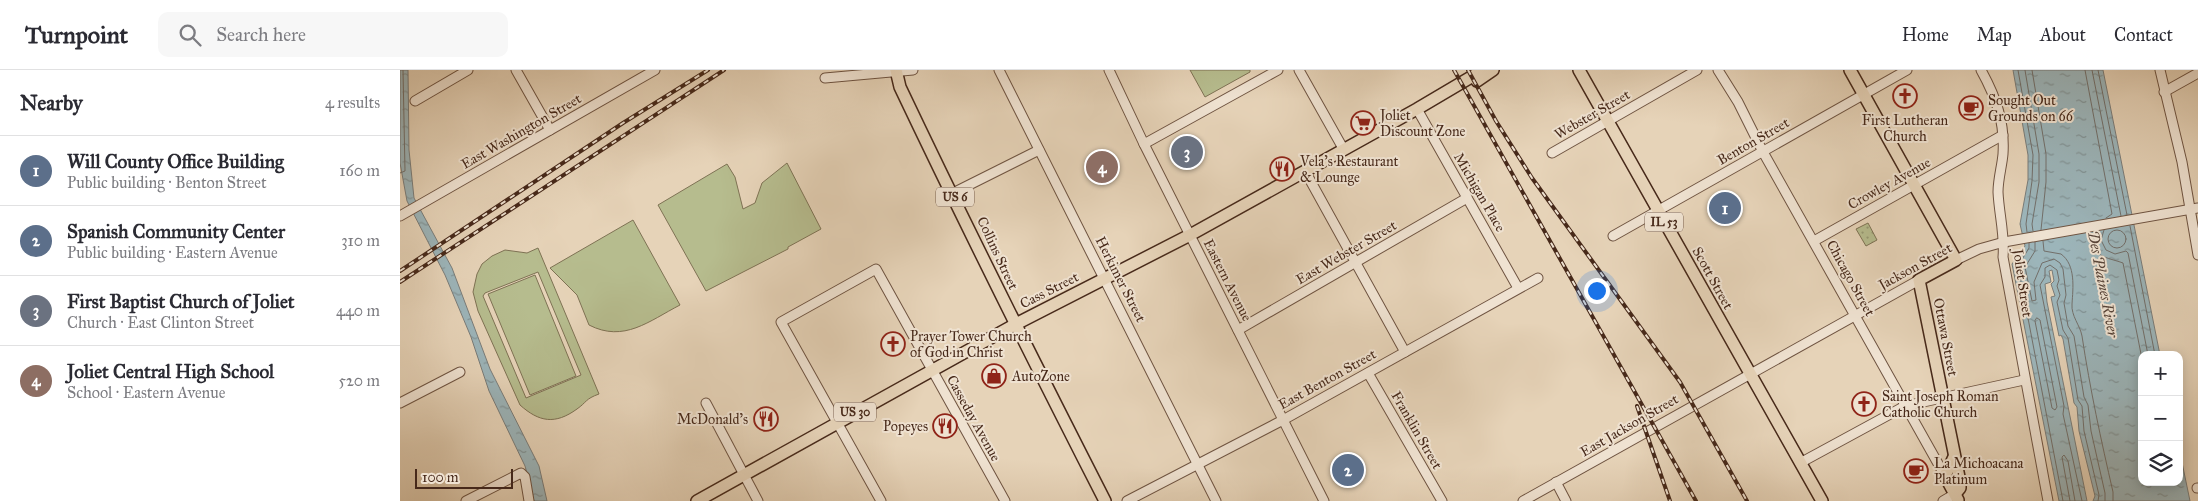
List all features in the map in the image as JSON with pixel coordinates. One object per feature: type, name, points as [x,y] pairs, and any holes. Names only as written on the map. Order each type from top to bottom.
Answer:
[{"type":"main road","name":"Cass Street","points":[[697,501],[1014,324],[1190,235],[1417,109],[1483,70]]},
{"type":"main road","name":"Cass Street","points":[[1417,109],[1453,94],[1493,70]]},
{"type":"main road","name":"Scott Street","points":[[1578,70],[1822,501]]},
{"type":"main road","points":[[1850,70],[1956,260]]},
{"type":"main road","name":"Collins Street","points":[[896,71],[900,87],[1014,324],[1105,501]]},
{"type":"main road","name":"Jackson Street","points":[[1919,280],[1956,260]]},
{"type":"main road","name":"Ottawa Street","points":[[1919,280],[1960,482],[1957,498]]},
{"type":"main road","points":[[1945,476],[1954,457]]},
{"type":"main road","name":"Chicago Street","points":[[1945,476],[1957,498]]},
{"type":"street","points":[[415,101],[468,70]]},
{"type":"street","points":[[516,70],[550,130]]},
{"type":"street","points":[[825,78],[912,70]]},
{"type":"street","name":"Herkimer Street","points":[[999,70],[1216,501]]},
{"type":"street","name":"Eastern Avenue","points":[[1109,70],[1144,144],[1324,501]]},
{"type":"street","points":[[1144,144],[1278,70]]},
{"type":"street","points":[[1299,70],[1344,150]]},
{"type":"street","name":"Webster Street","points":[[1552,153],[1697,70]]},
{"type":"street","name":"Chicago Street","points":[[1718,70],[1738,102],[1763,152],[1945,476]]},
{"type":"street","name":"Benton Street","points":[[1613,236],[1906,70]]},
{"type":"street","name":"Joliet Street","points":[[1981,70],[1995,97],[2003,135],[1998,192],[2004,242],[2003,257],[2024,380],[2048,501]]},
{"type":"street","points":[[2160,70],[2195,209],[2198,255]]},
{"type":"street","name":"East Washington Street","points":[[402,215],[652,71]]},
{"type":"street","points":[[2164,92],[2198,73]]},
{"type":"street","name":"Michigan Place","points":[[1417,109],[1518,288]]},
{"type":"street","name":"Crowley Avenue","points":[[1814,241],[2003,135]]},
{"type":"street","points":[[952,193],[1039,150]]},
{"type":"street","points":[[1305,171],[1405,352]]},
{"type":"street","name":"East Webster Street","points":[[1238,330],[1468,198]]},
{"type":"street","name":"Jackson Street","points":[[1956,260],[1979,249],[2004,242],[2195,209]]},
{"type":"street","name":"Casseday Avenue","points":[[837,423],[781,322],[876,269],[1005,501]]},
{"type":"street","name":"East Benton Street","points":[[1127,501],[1283,420],[1538,278]]},
{"type":"street","name":"Jackson Street","points":[[1750,374],[1919,280]]},
{"type":"street","points":[[400,403],[460,372]]},
{"type":"street","name":"Franklin Street","points":[[1368,372],[1442,501]]},
{"type":"street","name":"East Jackson Street","points":[[1522,501],[1750,374]]},
{"type":"street","points":[[1800,463],[1905,406],[1942,396],[2024,380]]},
{"type":"street","points":[[706,403],[758,501]]},
{"type":"street","points":[[837,423],[880,501]]},
{"type":"street","points":[[466,501],[521,473],[525,477],[529,501]]},
{"type":"street","points":[[1556,482],[1566,501]]},
{"type":"street","points":[[1942,501],[1957,498]]},
{"type":"green space","points":[[1190,70],[1250,70],[1250,72],[1205,97]]},
{"type":"green space","points":[[787,163],[821,229],[788,247],[788,249],[706,291],[658,205],[727,164],[735,177],[743,209],[755,203],[762,183]]},
{"type":"green space","points":[[633,220],[680,305],[636,328],[614,332],[602,330],[589,325],[577,295],[550,268]]},
{"type":"green space","points":[[1868,223],[1877,240],[1866,246],[1856,229]]},
{"type":"green space","points":[[538,248],[599,394],[561,418],[541,418],[520,405],[478,311],[473,292],[477,274],[482,264],[492,256],[505,250],[527,253]],"holes":[[[538,272],[581,375],[526,398],[483,296],[485,293]]]},
{"type":"green space","points":[[535,275],[576,376],[530,395],[488,294]]},
{"type":"water","points":[[400,70],[408,70],[409,150],[414,198],[452,268],[490,369],[539,466],[547,501],[534,501],[525,466],[489,391],[471,337],[445,275],[407,201],[400,163]]},
{"type":"water","name":"Des Plaines River","points":[[2013,70],[2103,70],[2159,351],[2138,351],[2138,486],[2183,486],[2183,467],[2190,501],[2093,501],[2095,496],[2079,431],[2077,407],[2074,403],[2063,339],[2061,335],[2059,336],[2051,297],[2055,296],[2051,284],[2054,281],[2052,270],[2049,271],[2051,282],[2045,284],[2047,302],[2087,501],[2059,501],[2012,264],[2025,246],[2020,224],[2028,180],[2028,155]]},
{"type":"railway","points":[[400,271],[623,123],[708,70]]},
{"type":"railway","points":[[400,282],[724,70]]},
{"type":"railway","points":[[1454,70],[1696,501]]},
{"type":"railway","points":[[1468,70],[1496,121],[1532,178],[1680,382],[1747,501]]},
{"type":"railway","points":[[1637,406],[1670,501]]},
{"type":"place","name":"First Lutheran Church","points":[[1905,96]]},
{"type":"place","name":"Sought Out Grounds on 66","points":[[1971,108]]},
{"type":"place","name":"Joliet Discount Zone","points":[[1363,123]]},
{"type":"place","name":"First Baptist Church of Joliet","points":[[1187,152]]},
{"type":"place","name":"Joliet Central High School","points":[[1102,167]]},
{"type":"place","name":"Vela’s Restaurant & Lounge","points":[[1282,169]]},
{"type":"place","name":"Will County Office Building","points":[[1725,208]]},
{"type":"place","name":"Prayer Tower Church of God in Christ","points":[[893,344]]},
{"type":"place","name":"AutoZone","points":[[994,376]]},
{"type":"place","name":"Saint Joseph Roman Catholic Church","points":[[1864,404]]},
{"type":"place","name":"McDonald's","points":[[766,419]]},
{"type":"place","name":"Popeyes","points":[[945,426]]},
{"type":"place","name":"Spanish Community Center","points":[[1348,470]]},
{"type":"place","name":"La Michoacana Platinum","points":[[1916,471]]}]
